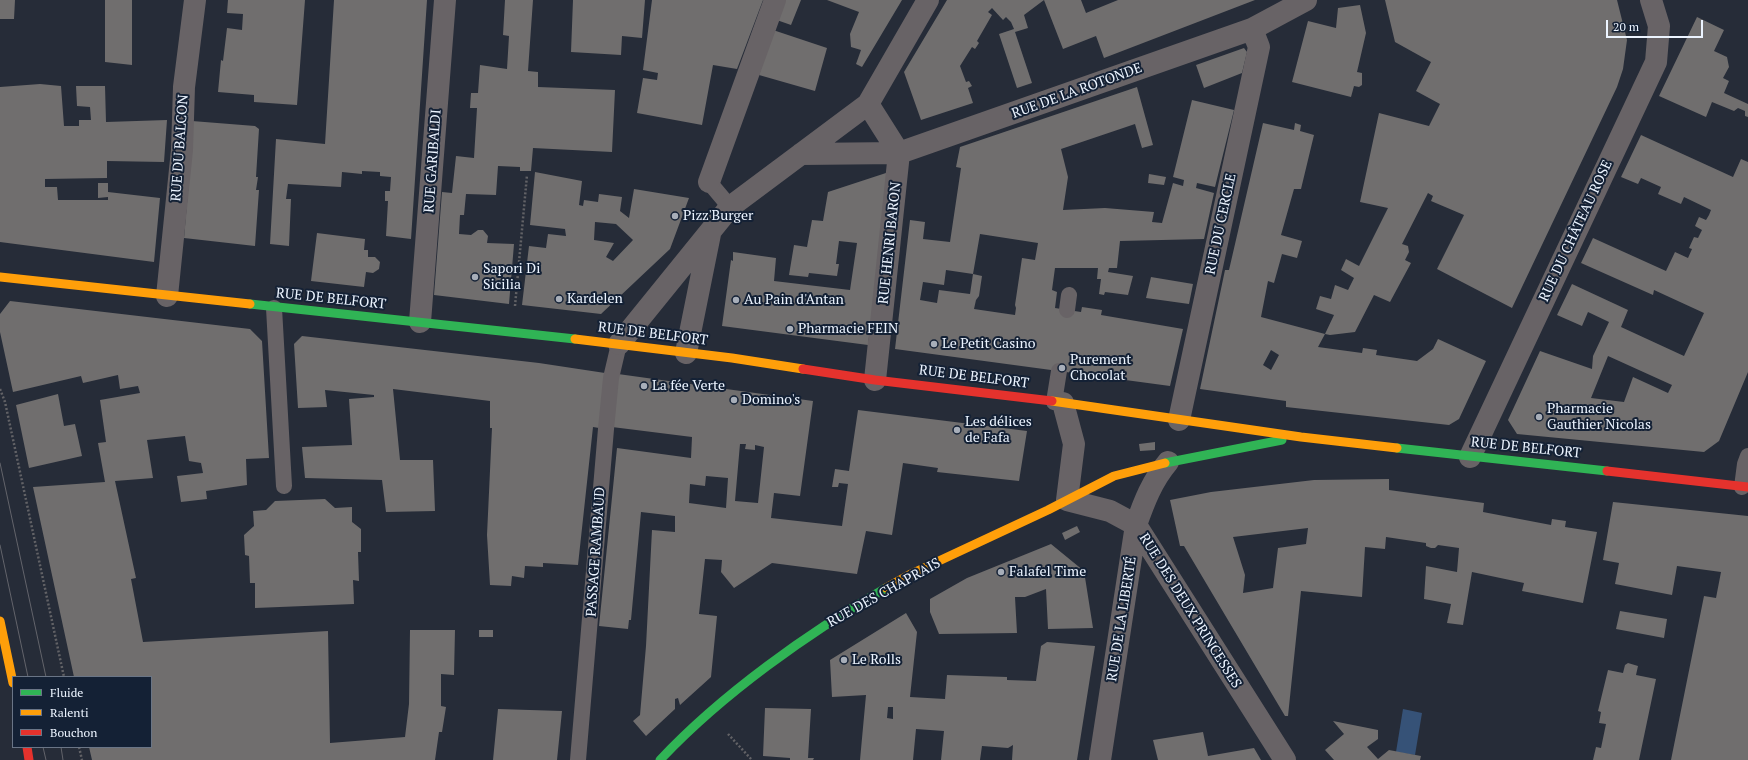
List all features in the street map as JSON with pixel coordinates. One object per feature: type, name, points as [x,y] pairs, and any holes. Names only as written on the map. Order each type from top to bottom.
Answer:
[{"type":"main road","name":"RUE DE BELFORT","points":[[0,277],[274,308],[620,344],[874,380],[1058,403],[1301,437],[1745,487]]},
{"type":"main road","name":"RUE DE BELFORT","points":[[1066,500],[1114,476],[1168,462],[1301,437]]},
{"type":"main road","name":"RUE DES CHAPRAIS","points":[[660,760],[673,746],[747,681],[798,644],[860,603],[912,574],[1066,500]]},
{"type":"main road","points":[[0,621],[12,678]]},
{"type":"main road","points":[[27,748],[29,760]]},
{"type":"street","name":"RUE DU BALCON","points":[[167,296],[182,150],[184,86],[196,0]]},
{"type":"street","name":"RUE GARIBALDI","points":[[420,322],[445,0]]},
{"type":"street","points":[[709,182],[775,0]]},
{"type":"street","points":[[620,344],[730,207],[868,104],[928,0]]},
{"type":"street","name":"RUE DE LA ROTONDE","points":[[801,154],[899,153],[1252,28],[1306,0]]},
{"type":"street","name":"RUE DU CHÂTEAU ROSE","points":[[1470,457],[1656,62],[1659,26],[1651,0]]},
{"type":"street","name":"RUE DU CERCLE","points":[[1179,420],[1259,47],[1252,28]]},
{"type":"street","points":[[868,104],[899,153]]},
{"type":"street","name":"RUE HENRI BARON","points":[[874,380],[899,153]]},
{"type":"street","points":[[686,353],[710,232]]},
{"type":"street","points":[[1058,403],[1074,444],[1066,500]]},
{"type":"street","name":"RUE DE LA LIBERTÉ","points":[[1100,760],[1136,525],[1155,477],[1168,462]]},
{"type":"street","name":"RUE DES DEUX PRINCESSES","points":[[1066,500],[1110,511],[1136,525],[1285,760]]},
{"type":"lane","points":[[709,182],[730,207]]},
{"type":"lane","points":[[274,308],[284,486]]},
{"type":"lane","name":"PASSAGE RAMBAUD","points":[[578,760],[611,378],[620,344]]},
{"type":"lane","points":[[1058,403],[1059,371]]},
{"type":"lane","points":[[1745,487],[1745,464],[1748,456]]},
{"type":"path","points":[[513,332],[527,175]]},
{"type":"path","points":[[0,389],[5,402],[64,676]]},
{"type":"path","points":[[727,732],[752,760]]},
{"type":"path","points":[[79,748],[82,760]]},
{"type":"water","points":[[1403,709],[1422,713],[1415,755],[1396,752]]},
{"type":"building","points":[[0,0],[15,0],[14,19],[0,19]]},
{"type":"building","points":[[105,0],[132,0],[132,65],[105,62]]},
{"type":"building","points":[[228,0],[305,0],[297,105],[254,102],[254,95],[218,92],[221,60],[223,61],[227,28],[242,30],[243,14],[227,13]]},
{"type":"building","points":[[334,0],[427,0],[411,239],[386,236],[388,201],[385,201],[385,191],[390,191],[391,177],[380,176],[380,172],[362,171],[362,174],[342,172],[341,187],[288,184],[286,199],[291,199],[289,246],[270,244],[276,139],[325,144]]},
{"type":"building","points":[[505,0],[533,0],[528,71],[538,72],[538,87],[615,90],[612,152],[533,148],[531,171],[520,171],[520,167],[498,166],[496,195],[466,194],[464,215],[460,215],[459,234],[471,235],[478,230],[483,230],[488,236],[487,243],[514,244],[509,304],[434,295],[442,192],[452,193],[456,156],[474,158],[477,108],[470,108],[471,93],[478,93],[480,65],[507,69],[509,36],[503,35]]},
{"type":"building","points":[[573,0],[645,0],[642,38],[622,36],[621,55],[571,52]]},
{"type":"building","points":[[652,0],[763,0],[737,69],[713,65],[702,125],[637,113],[643,78],[657,80],[658,73],[643,70]]},
{"type":"building","points":[[778,0],[801,0],[791,25],[771,18]]},
{"type":"building","points":[[827,0],[902,0],[862,67],[856,64],[861,50],[851,47],[850,34],[859,12]]},
{"type":"building","points":[[947,0],[1044,0],[1024,15],[1028,28],[1015,32],[1032,83],[1017,88],[999,34],[1014,29],[1011,22],[1006,17],[1003,20],[992,8],[988,12],[992,15],[977,41],[979,43],[975,49],[972,47],[960,66],[966,82],[969,81],[972,86],[968,88],[973,103],[921,120],[904,72]]},
{"type":"building","points":[[1044,0],[1081,0],[1086,13],[1118,0],[1255,0],[1104,58],[1096,36],[1063,49]]},
{"type":"building","points":[[1385,0],[1617,0],[1627,40],[1623,69],[1617,87],[1512,308],[1437,269],[1464,215],[1431,201],[1433,196],[1428,193],[1402,244],[1408,246],[1409,252],[1405,260],[1411,263],[1390,302],[1374,295],[1355,332],[1330,335],[1325,334],[1334,315],[1316,309],[1320,296],[1331,299],[1335,285],[1348,290],[1354,278],[1341,270],[1346,259],[1359,266],[1388,208],[1360,202],[1379,113],[1429,126],[1440,104],[1416,91],[1431,62],[1395,42]]},
{"type":"building","points":[[1360,5],[1366,33],[1357,72],[1362,73],[1362,85],[1359,87],[1354,86],[1351,97],[1292,82],[1308,21],[1336,28],[1338,8]]},
{"type":"building","points":[[1697,17],[1724,30],[1714,51],[1727,57],[1729,67],[1723,78],[1729,81],[1724,93],[1748,104],[1748,117],[1745,116],[1745,111],[1738,108],[1734,111],[1712,102],[1706,117],[1659,96]]},
{"type":"building","points":[[773,30],[827,48],[815,91],[759,75]]},
{"type":"building","points":[[1244,48],[1247,52],[1242,73],[1204,88],[1196,65]]},
{"type":"building","points":[[40,84],[61,86],[64,126],[79,126],[79,120],[91,120],[90,107],[77,106],[76,86],[105,86],[106,122],[167,120],[164,162],[107,161],[107,178],[45,179],[45,187],[57,187],[58,200],[108,200],[108,197],[98,198],[98,183],[108,183],[108,192],[160,198],[154,262],[0,242],[0,87]]},
{"type":"building","points":[[1137,87],[1153,145],[1142,148],[1135,124],[1061,149],[1068,177],[1063,210],[1105,208],[1154,212],[1152,222],[1162,223],[1173,183],[1183,186],[1184,180],[1173,177],[1192,100],[1234,110],[1215,187],[1197,183],[1196,188],[1214,193],[1204,239],[1120,241],[1117,268],[1109,268],[1108,272],[1133,276],[1128,295],[1105,292],[1104,295],[1099,294],[1101,279],[1097,279],[1098,268],[1055,268],[1052,290],[1057,292],[1055,308],[1081,312],[1082,307],[1102,310],[1101,315],[1183,329],[1170,386],[895,349],[910,220],[925,222],[923,239],[950,242],[961,168],[956,167],[960,147]],"holes":[[[980,234],[1038,243],[1035,260],[1022,258],[1015,305],[1015,315],[974,309],[976,300],[979,296],[982,276],[973,274]],[[946,270],[973,274],[970,294],[939,290],[937,303],[920,300],[923,282],[944,285]]]},
{"type":"building","points":[[192,121],[255,126],[259,129],[256,177],[258,177],[256,190],[259,190],[255,246],[184,238],[191,157]]},
{"type":"building","points":[[1263,123],[1294,130],[1295,123],[1301,125],[1300,131],[1314,135],[1301,189],[1294,189],[1281,235],[1302,241],[1297,258],[1282,254],[1274,283],[1268,281],[1261,317],[1325,334],[1318,347],[1362,353],[1363,348],[1377,350],[1376,355],[1417,361],[1433,349],[1438,339],[1486,361],[1459,419],[1449,425],[1286,407],[1286,401],[1200,389],[1225,270],[1229,270]],"holes":[[[1271,350],[1279,355],[1271,370],[1263,365]]]},
{"type":"building","points":[[1641,135],[1733,177],[1741,159],[1748,162],[1748,372],[1719,441],[1704,452],[1517,434],[1508,420],[1540,351],[1592,369],[1593,356],[1609,322],[1588,312],[1582,326],[1557,315],[1572,284],[1628,310],[1621,327],[1684,356],[1704,313],[1654,290],[1653,295],[1581,263],[1593,238],[1666,271],[1675,252],[1688,258],[1692,249],[1689,248],[1694,237],[1698,238],[1702,230],[1695,226],[1699,217],[1706,220],[1711,210],[1684,197],[1681,204],[1658,194],[1661,187],[1641,178],[1638,184],[1621,177]],"holes":[[[1608,356],[1672,385],[1668,393],[1633,377],[1624,402],[1591,398]]]},
{"type":"building","points":[[535,172],[582,181],[579,205],[583,206],[584,200],[598,202],[599,194],[622,197],[620,211],[629,218],[634,189],[689,198],[670,249],[601,314],[522,305],[529,246],[546,248],[548,234],[566,236],[565,229],[530,225]],"holes":[[[595,222],[616,224],[633,240],[613,261],[606,257],[614,243],[594,240]]]},
{"type":"building","points":[[889,172],[868,345],[722,326],[731,260],[733,261],[733,252],[776,258],[774,281],[850,290],[857,243],[839,241],[836,264],[839,264],[837,276],[809,273],[808,277],[789,275],[794,245],[807,247],[812,220],[823,221],[828,192]]},
{"type":"building","points":[[1149,174],[1166,177],[1164,185],[1148,183]]},
{"type":"building","points":[[317,233],[365,239],[364,250],[368,250],[368,257],[375,257],[380,262],[379,269],[373,273],[366,272],[364,287],[311,281]]},
{"type":"building","points":[[1151,277],[1193,284],[1189,304],[1146,298]]},
{"type":"building","points":[[10,301],[250,329],[262,341],[269,458],[246,459],[247,485],[206,491],[207,499],[181,502],[177,476],[203,473],[201,463],[189,461],[185,436],[147,440],[153,478],[115,481],[136,578],[131,579],[143,642],[328,631],[330,743],[405,737],[409,704],[410,630],[455,630],[454,675],[441,674],[441,706],[446,707],[442,732],[439,732],[435,760],[92,760],[89,748],[152,748],[152,676],[74,676],[33,487],[105,482],[98,443],[106,442],[100,400],[140,393],[138,386],[120,389],[118,375],[83,383],[81,376],[13,392],[0,332],[0,314]]},
{"type":"building","points":[[302,336],[539,363],[605,373],[599,428],[593,427],[578,565],[543,563],[543,567],[525,566],[524,578],[512,576],[511,586],[490,585],[487,535],[492,428],[490,428],[490,401],[393,389],[400,460],[433,460],[435,511],[386,512],[382,480],[305,478],[302,447],[352,445],[349,399],[374,397],[374,395],[325,390],[327,407],[298,408],[294,344]]},
{"type":"building","points":[[618,374],[813,401],[800,496],[774,493],[771,518],[842,526],[848,484],[839,483],[838,487],[832,487],[835,469],[849,471],[858,410],[1027,431],[1019,481],[937,472],[938,468],[903,463],[892,535],[866,531],[857,574],[772,563],[734,588],[721,572],[722,560],[705,559],[699,614],[717,616],[711,677],[680,705],[678,698],[675,699],[675,709],[646,736],[633,721],[640,715],[646,646],[652,530],[675,532],[675,516],[641,512],[631,620],[629,620],[628,629],[599,626],[617,448],[691,458],[692,437],[612,427]],"holes":[[[740,444],[746,444],[745,449],[755,450],[755,445],[764,447],[758,503],[735,501]],[[706,476],[728,478],[726,508],[689,503],[690,484],[705,486]]]},
{"type":"building","points":[[58,394],[64,426],[75,424],[82,456],[29,468],[16,405]]},
{"type":"building","points":[[1155,442],[1155,450],[1140,451],[1139,444]]},
{"type":"building","points":[[1389,479],[1389,490],[1484,503],[1483,512],[1551,525],[1552,519],[1566,521],[1565,527],[1597,532],[1583,603],[1522,591],[1524,583],[1472,572],[1463,625],[1447,623],[1451,604],[1424,599],[1426,566],[1457,572],[1459,548],[1438,545],[1435,548],[1431,548],[1426,546],[1426,543],[1386,537],[1385,549],[1365,547],[1362,597],[1301,591],[1288,716],[1285,716],[1184,546],[1180,546],[1170,500],[1211,492],[1314,480]],"holes":[[[1308,528],[1306,544],[1278,548],[1273,588],[1243,593],[1245,575],[1233,537]]]},
{"type":"building","points":[[325,499],[335,508],[352,507],[352,522],[361,529],[361,552],[358,552],[359,581],[353,580],[354,604],[255,608],[255,583],[250,583],[249,556],[245,555],[244,535],[254,526],[253,511],[266,510],[275,501]]},
{"type":"building","points":[[1613,502],[1748,516],[1748,760],[1671,760],[1704,596],[1716,598],[1721,572],[1677,566],[1672,595],[1615,584],[1619,563],[1603,560]]},
{"type":"building","points":[[1077,526],[1080,532],[1065,540],[1062,533]]},
{"type":"building","points":[[1051,544],[1084,571],[1093,628],[1048,629],[1046,589],[1025,597],[1015,597],[1017,633],[939,634],[930,612],[930,599],[967,578]]},
{"type":"building","points":[[1620,611],[1667,619],[1664,638],[1616,629]]},
{"type":"building","points":[[906,613],[917,632],[910,697],[945,699],[947,675],[1007,677],[1007,680],[1036,681],[1041,646],[1047,642],[1095,646],[1077,760],[1012,760],[1013,745],[1008,748],[982,746],[980,760],[941,760],[944,731],[916,729],[913,760],[860,760],[866,695],[832,697],[830,660]],"holes":[[[888,707],[893,707],[893,719],[887,718]]]},
{"type":"building","points":[[479,630],[493,630],[493,637],[479,637]]},
{"type":"building","points":[[1628,663],[1638,666],[1636,675],[1656,679],[1639,760],[1593,760],[1596,747],[1601,748],[1606,724],[1599,723],[1601,712],[1598,711],[1608,670],[1623,673],[1625,665]]},
{"type":"building","points":[[765,708],[811,709],[808,758],[814,758],[813,760],[790,760],[790,758],[763,756]]},
{"type":"building","points":[[498,709],[562,711],[557,760],[493,760]]},
{"type":"building","points":[[1333,721],[1378,730],[1378,739],[1367,747],[1378,759],[1389,750],[1421,756],[1420,760],[1334,760],[1325,750],[1344,734]]},
{"type":"building","points":[[1203,732],[1208,756],[1254,748],[1261,760],[1158,760],[1153,740]]},
{"type":"tram line","points":[[0,463],[46,676]]},
{"type":"tram line","points":[[0,545],[28,676]]},
{"type":"tram line","points":[[43,748],[46,760]]},
{"type":"tram line","points":[[61,748],[63,760]]},
{"type":"traffic: fast","points":[[250,304],[575,339]]},
{"type":"traffic: fast","points":[[1165,463],[1282,440]]},
{"type":"traffic: fast","points":[[1397,448],[1607,471]]},
{"type":"traffic: fast","points":[[660,760],[684,736],[738,688],[826,625],[886,588]]},
{"type":"traffic: slow","points":[[0,277],[250,304]]},
{"type":"traffic: slow","points":[[575,339],[732,358],[803,369]]},
{"type":"traffic: slow","points":[[1052,401],[1301,437],[1397,448]]},
{"type":"traffic: slow","points":[[886,588],[911,574],[1048,510],[1114,476],[1165,463]]},
{"type":"traffic: slow","points":[[0,621],[12,678]]},
{"type":"traffic: jam","points":[[803,369],[875,380],[1052,401]]},
{"type":"traffic: jam","points":[[1607,471],[1748,487]]},
{"type":"traffic: jam","points":[[27,748],[29,760]]},
{"type":"place","name":"Pizz'Burger","points":[[675,216]]},
{"type":"place","name":"Sapori Di Sicilia","points":[[475,277]]},
{"type":"place","name":"Kardelen","points":[[559,299]]},
{"type":"place","name":"Au Pain d'Antan","points":[[736,300]]},
{"type":"place","name":"Pharmacie FEIN","points":[[790,329]]},
{"type":"place","name":"Le Petit Casino","points":[[934,344]]},
{"type":"place","name":"Purement Chocolat","points":[[1062,368]]},
{"type":"place","name":"La fée Verte","points":[[644,386]]},
{"type":"place","name":"Domino's","points":[[734,400]]},
{"type":"place","name":"Pharmacie Gauthier Nicolas","points":[[1539,417]]},
{"type":"place","name":"Les délices de Fafa","points":[[957,430]]},
{"type":"place","name":"Falafel Time","points":[[1001,572]]},
{"type":"place","name":"Le Rolls","points":[[844,660]]}]
